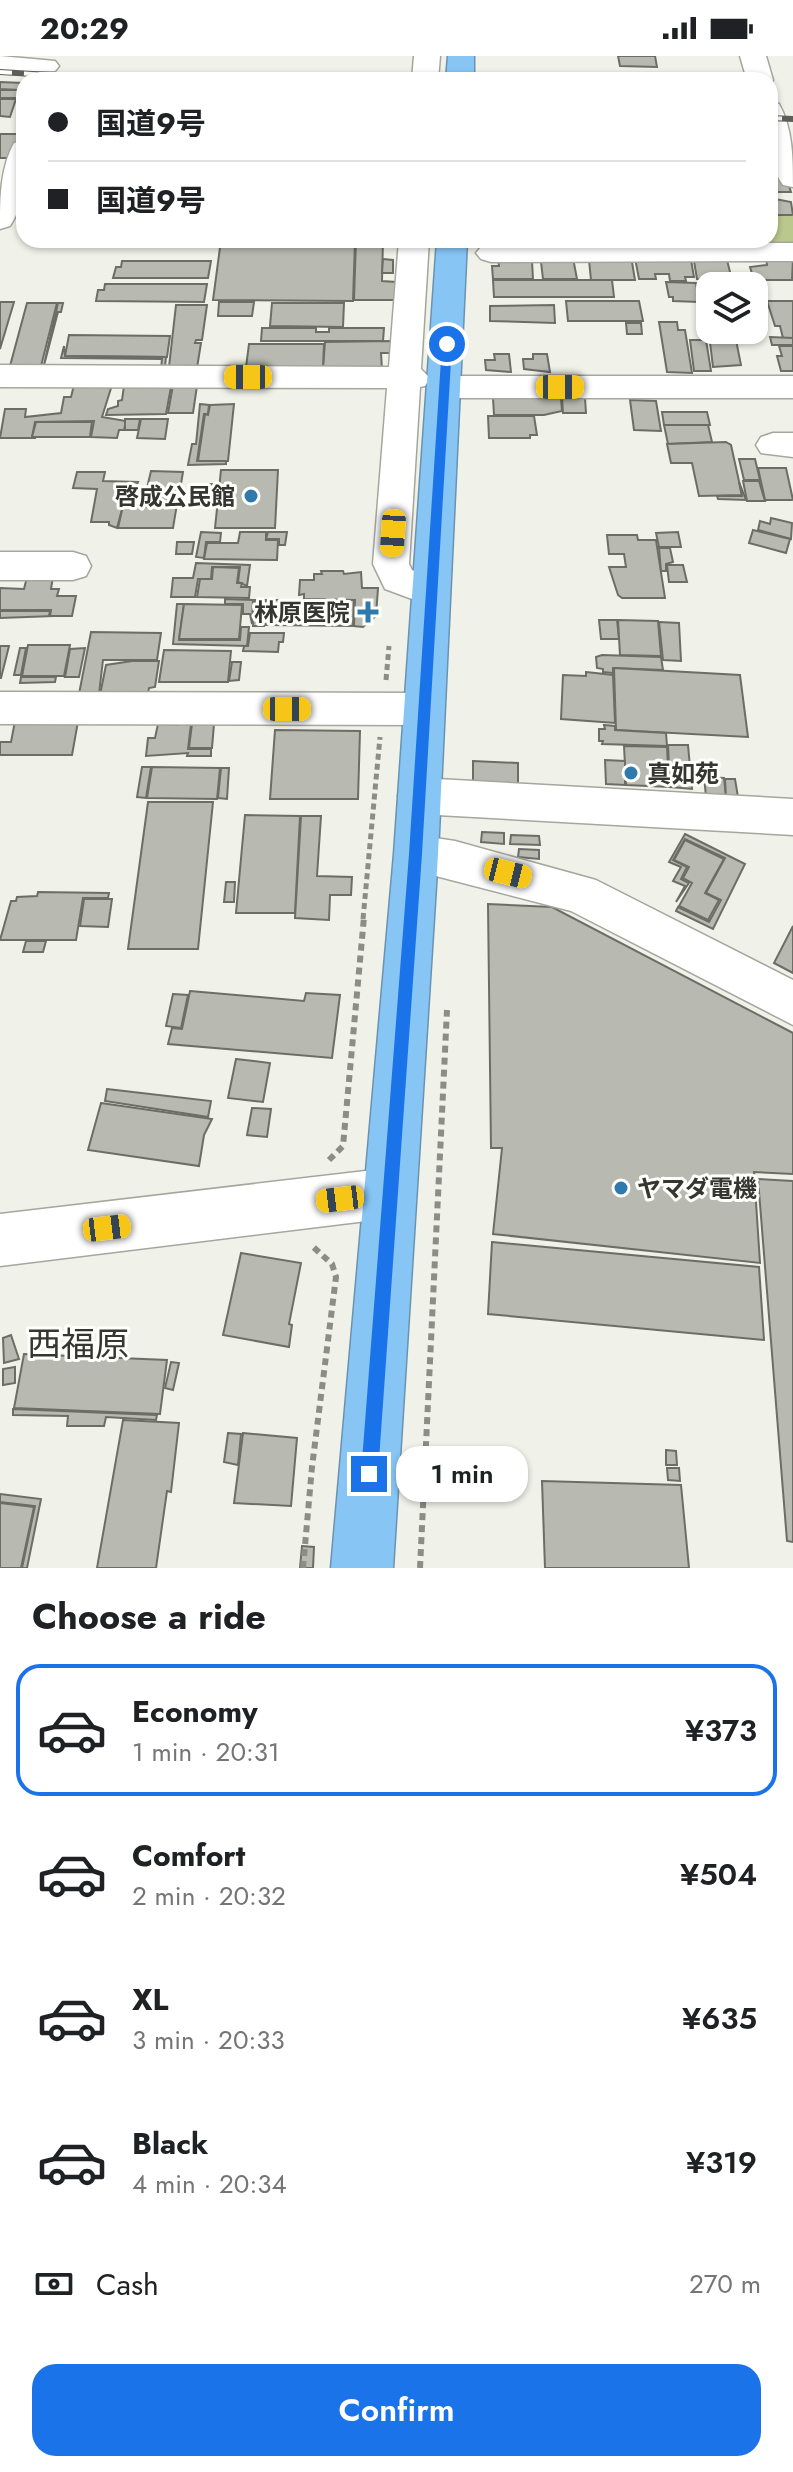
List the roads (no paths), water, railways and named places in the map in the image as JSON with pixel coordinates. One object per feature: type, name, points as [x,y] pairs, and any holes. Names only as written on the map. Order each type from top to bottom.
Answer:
[{"type":"highway","points":[[362,1568],[419,796],[403,709],[431,592],[427,372],[450,248]]},
{"type":"street","points":[[0,64],[45,67]]},
{"type":"street","points":[[778,134],[793,179]]},
{"type":"street","points":[[0,220],[16,179]]},
{"type":"street","points":[[415,248],[427,372]]},
{"type":"street","points":[[491,253],[630,248]]},
{"type":"street","points":[[722,248],[793,252]]},
{"type":"street","points":[[0,376],[427,372],[793,387]]},
{"type":"street","points":[[0,566],[73,566]]},
{"type":"street","points":[[0,708],[403,709]]},
{"type":"street","points":[[419,796],[793,817]]},
{"type":"street","points":[[416,854],[455,860],[581,894],[793,1003]]},
{"type":"street","points":[[0,1240],[391,1193]]},
{"type":"railway","points":[[0,72],[16,73]]},
{"type":"railway","points":[[778,118],[793,119]]},
{"type":"place","name":"啓成公民館","points":[[251,496]]},
{"type":"place","name":"林原医院","points":[[368,612]]},
{"type":"place","name":"真如苑","points":[[631,773]]},
{"type":"place","name":"ヤマダ電機","points":[[621,1188]]},
{"type":"district","name":"西福原","points":[[78,1344]]}]
